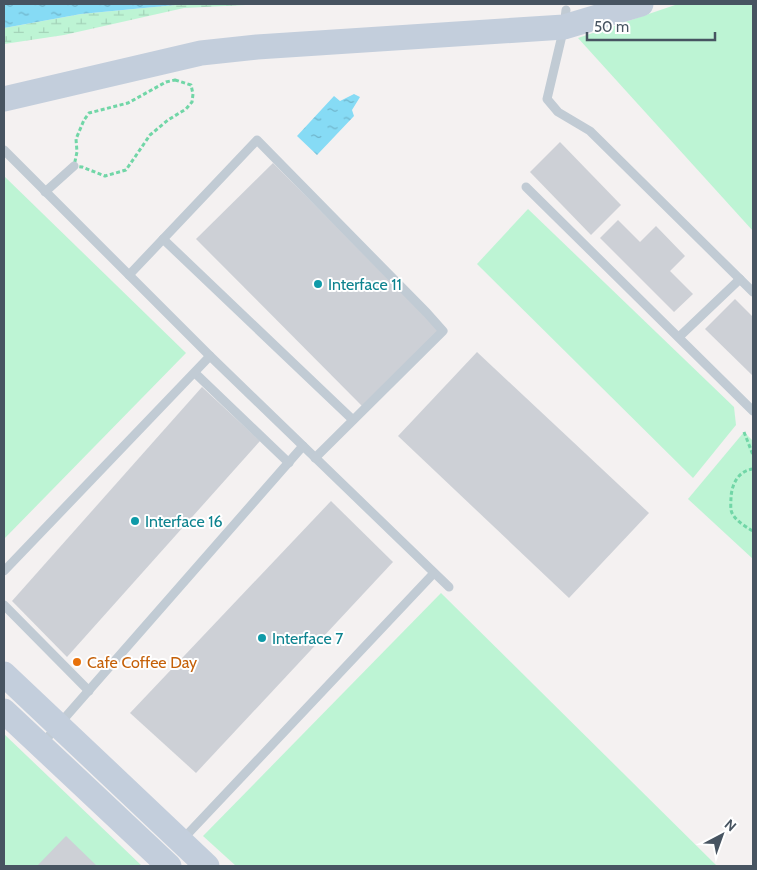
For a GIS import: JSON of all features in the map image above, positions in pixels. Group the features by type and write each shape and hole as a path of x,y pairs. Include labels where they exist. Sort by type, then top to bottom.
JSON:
{"street":[{"path":"4,99 201,53 572,14 641,4"},
{"path":"4,83 191,40 255,32 572,14"},
{"path":"4,674 59,727 172,854"},
{"path":"4,711 40,746 172,854 207,866"}],"lane":[{"path":"572,14 548,99 558,112 590,132 753,292"},
{"path":"129,275 257,140 443,331 315,458"},
{"path":"4,150 210,356 449,587"},
{"path":"45,192 74,166"},
{"path":"526,187 753,411"},
{"path":"163,239 353,420"},
{"path":"678,337 740,279"},
{"path":"4,571 210,356"},
{"path":"195,373 288,463"},
{"path":"40,746 59,727 303,446"},
{"path":"172,854 434,573"},
{"path":"4,605 90,691"}],"path":[{"path":"175,80 191,85 194,94 192,102 186,109 168,120 150,135 126,170 105,176 82,166 74,166 77,152 76,139 89,113 128,103 166,82 175,80"},
{"path":"744,432 753,456"},
{"path":"753,469 735,480 731,504 732,513 742,524 753,531"}],"green space":[{"path":"186,4 266,4 184,8 64,35 4,44 4,28 81,14"},
{"path":"678,4 753,4 753,231 578,38"},
{"path":"4,176 186,353 4,539"},
{"path":"528,209 734,407 736,425 693,478 477,264"},
{"path":"744,432 753,441 753,559 688,499"},
{"path":"441,593 717,866 236,866 203,836"},
{"path":"4,734 142,866 4,866"}],"water":[{"path":"4,4 186,4 81,14 4,28"},
{"path":"354,94 360,97 352,110 354,116 317,155 297,136 334,96 340,101"}],"building":[{"path":"560,142 621,205 591,235 530,172"},
{"name":"Interface 11","path":"273,163 439,330 362,406 196,239"},
{"path":"618,220 640,242 656,226 685,256 670,271 693,294 674,312 600,238"},
{"path":"735,299 753,317 753,376 705,329"},
{"path":"477,352 649,513 569,598 398,436"},
{"name":"Interface 16","path":"202,387 260,441 67,657 12,601"},
{"name":"Interface 7","path":"331,501 393,562 196,773 130,713"},
{"path":"66,836 97,866 37,866"}],"place":[{"name":"Interface 11","path":"318,284"},
{"name":"Interface 16","path":"135,521"},
{"name":"Interface 7","path":"262,638"},
{"name":"Cafe Coffee Day","path":"77,662"}]}
